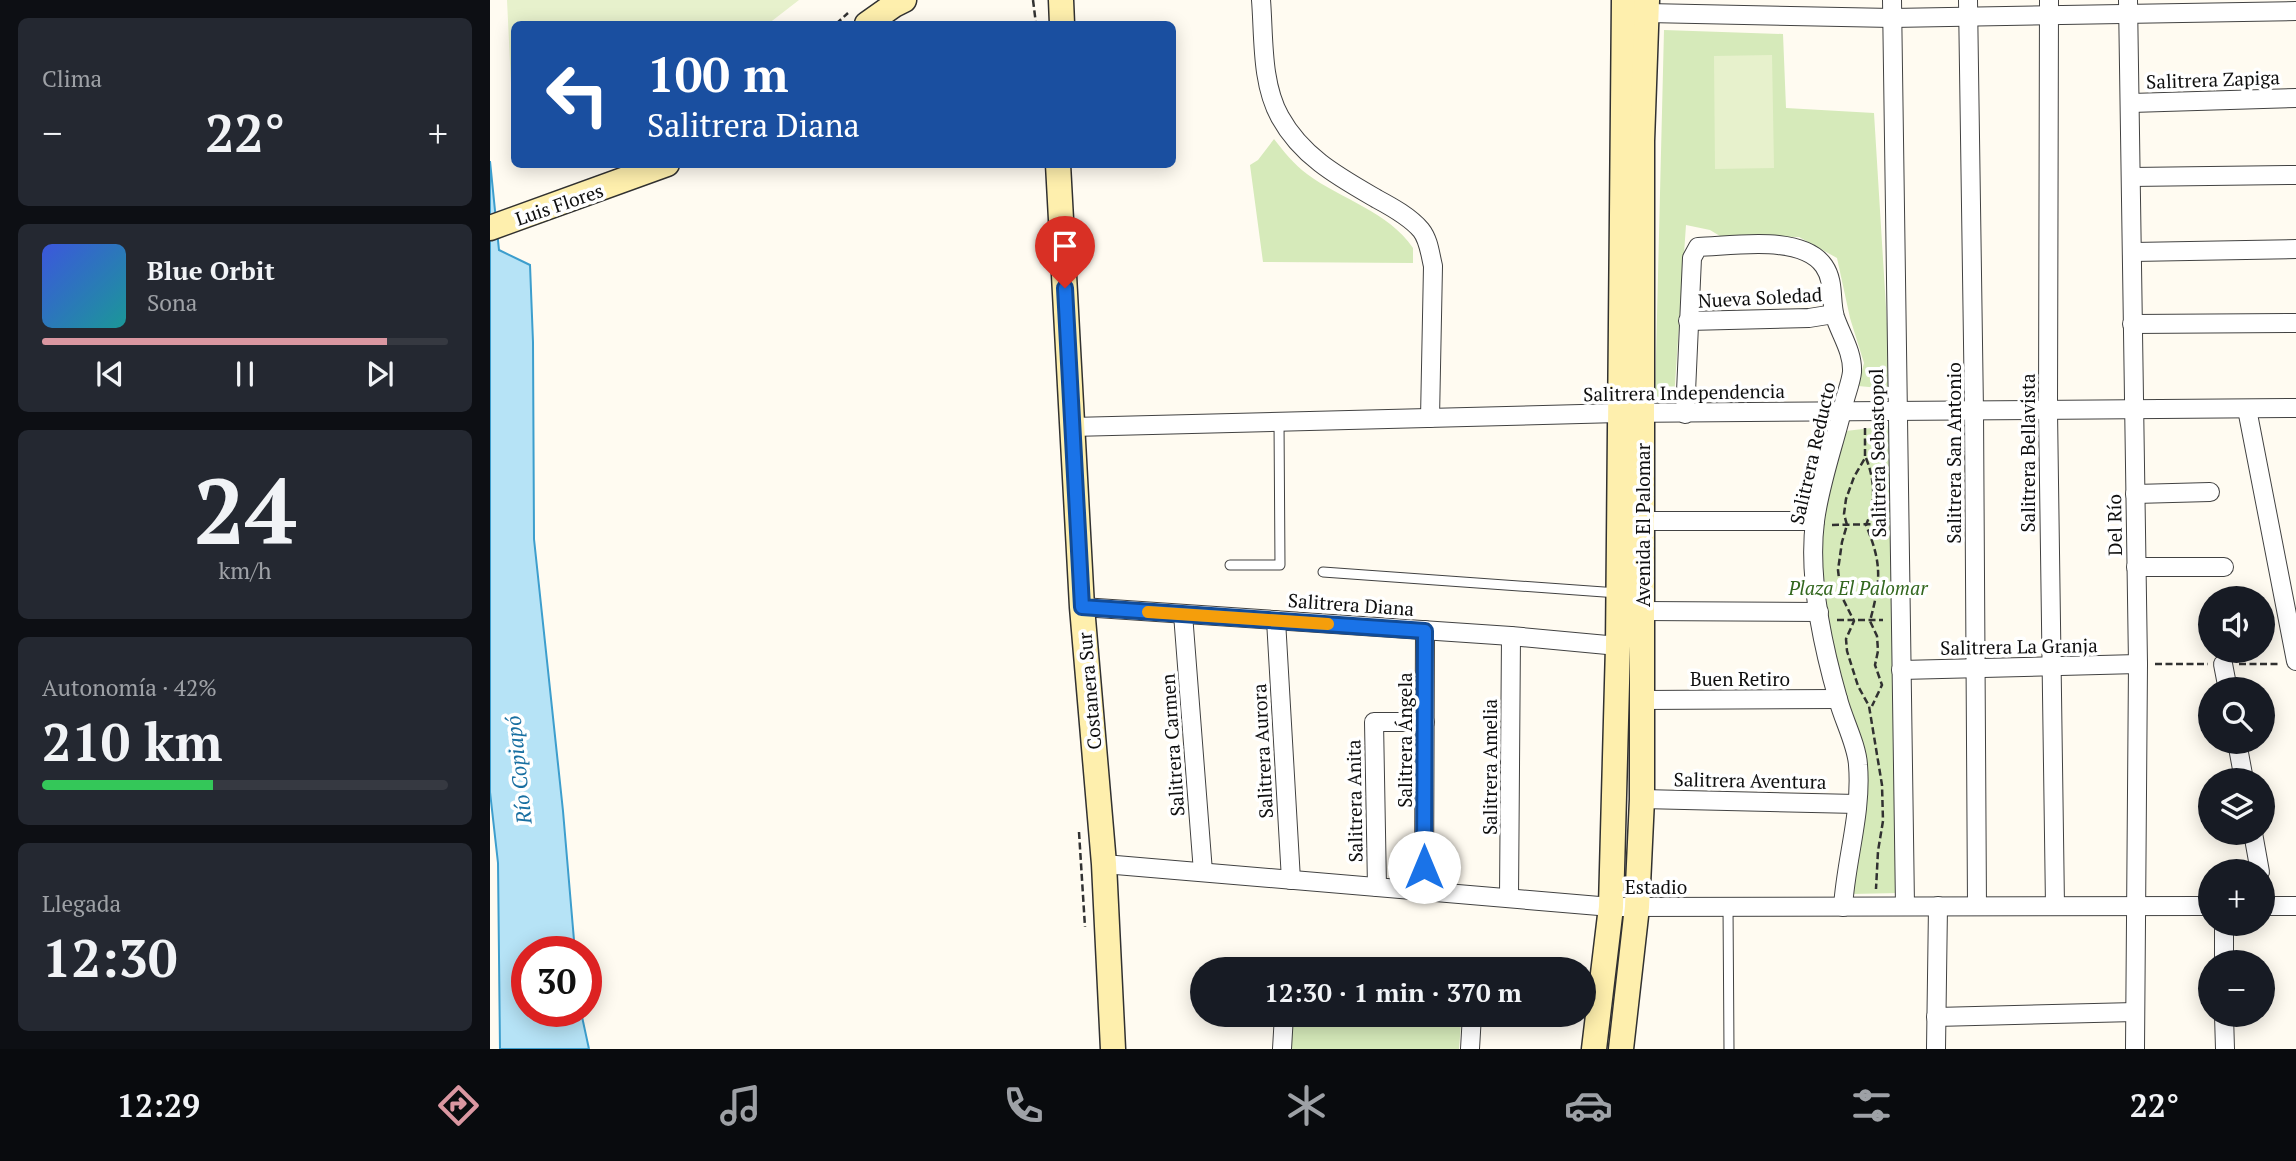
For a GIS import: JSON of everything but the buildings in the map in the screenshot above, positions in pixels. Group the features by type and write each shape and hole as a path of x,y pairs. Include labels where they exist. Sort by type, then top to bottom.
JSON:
{"street":[{"path":"871,21 904,0"},
{"path":"1061,0 1062,21"},
{"path":"1261,0 1268,79 1279,114 1295,140 1322,166 1397,210 1421,231 1428,245 1433,266 1430,418"},
{"name":"Avenida El Palomar","path":"1621,1049 1637,907 1643,700 1642,521 1631,413 1624,0"},
{"name":"Del Río","path":"2128,6 2138,664 2135,1049"},
{"path":"1647,7 2290,7"},
{"name":"Avenida El Palomar","path":"1594,1049 1611,907 1618,593 1631,413 1647,7"},
{"name":"Salitrera Bellavista","path":"2049,7 2048,411 2055,906"},
{"name":"Salitrera Sebastopol","path":"1892,9 1905,906"},
{"name":"Salitrera San Antonio","path":"1968,9 1977,906"},
{"name":"Salitrera Zapiga","path":"2131,103 2296,98"},
{"name":"Luis Flores","path":"490,228 656,168"},
{"name":"Costanera Sur","path":"1058,168 1082,607 1104,864 1113,1049"},
{"path":"2131,177 2296,175"},
{"name":"Salitrera Reducto","path":"1685,414 1692,258 1698,247 1782,244 1815,256 1825,267 1831,282 1834,314 1848,347 1852,372 1815,522 1816,595 1825,653 1858,763 1852,852 1844,880 1843,906"},
{"path":"2133,252 2296,249"},
{"name":"Nueva Soledad","path":"1688,321 1809,318 1834,314"},
{"path":"2132,324 2296,323"},
{"name":"Salitrera Independencia","path":"1072,428 1631,413 2296,408"},
{"path":"2247,409 2296,661"},
{"path":"2135,494 2210,492"},
{"path":"1642,521 1815,522"},
{"path":"2136,567 2224,567"},
{"name":"Salitrera Diana","path":"1082,607 1511,636 1618,646"},
{"path":"1643,611 1819,615"},
{"name":"Salitrera Carmen","path":"1183,614 1203,873"},
{"name":"Salitrera Aurora","path":"1276,620 1291,880"},
{"name":"Salitrera Ángela","path":"1424,891 1425,631"},
{"name":"Salitrera Amelia","path":"1509,898 1511,636"},
{"name":"Salitrera La Granja","path":"1901,670 2138,664"},
{"path":"2223,664 2226,677"},
{"name":"Buen Retiro","path":"1643,700 1838,702"},
{"name":"Salitrera Anita","path":"1377,887 1374,722 1425,722"},
{"name":"Salitrera Aventura","path":"1642,799 1857,804"},
{"name":"Estadio","path":"1104,864 1611,907 2198,906"},
{"path":"2275,902 2296,906"},
{"path":"1936,1049 1938,906"},
{"path":"1936,1017 2135,1012"},
{"path":"1282,1049 1283,1027"},
{"path":"1470,1049 1471,1027"},
{"path":"2224,1027 2225,1049"}],"lane":[{"path":"1230,565 1280,565 1279,422"},
{"path":"1323,572 1618,593"},
{"path":"1728,907 1729,1049"}],"path":[{"path":"1033,0 1036,21"},
{"path":"1865,412 1865,458 1874,486 1872,510 1866,525 1874,545 1879,573 1877,596 1870,621 1877,636 1875,665 1882,685 1871,706"},
{"path":"1854,621 1844,603 1839,583 1839,556 1847,525 1844,514 1846,499 1865,458"},
{"path":"1815,522 1847,525 1899,524"},
{"path":"1819,615 1854,621 1900,620"},
{"path":"1854,621 1846,639 1847,651 1858,686 1871,706 1883,801 1876,906"},
{"path":"1838,702 1902,706"},
{"path":"1883,801 1903,801"}],"green space":[{"path":"507,0 799,0 772,21 511,21 511,84"},
{"path":"1664,30 1783,34 1786,108 1874,113 1891,389 1858,386 1864,363 1850,318 1837,258 1799,237 1720,236 1710,230 1686,225 1674,398 1655,398"},
{"path":"1772,55 1774,168 1715,169 1714,56"},
{"path":"1274,139 1289,158 1307,174 1391,224 1413,248 1413,263 1263,262 1250,165 1258,160"},
{"name":"Plaza El Palomar","path":"1897,425 1899,893 1852,894 1864,806 1828,645 1820,542 1837,432"},
{"path":"1292,1027 1461,1027 1459,1049 1291,1049"}],"water":[{"name":"Río Copiapó","path":"490,161 499,250 530,265 534,539 574,936 511,936 511,1027 584,1027 589,1049 500,1049 498,863 490,792"}],"slow traffic":[{"path":"1148,612 1328,624"}],"route":[{"path":"1065,288 1082,607 1425,631 1424,867"}]}
